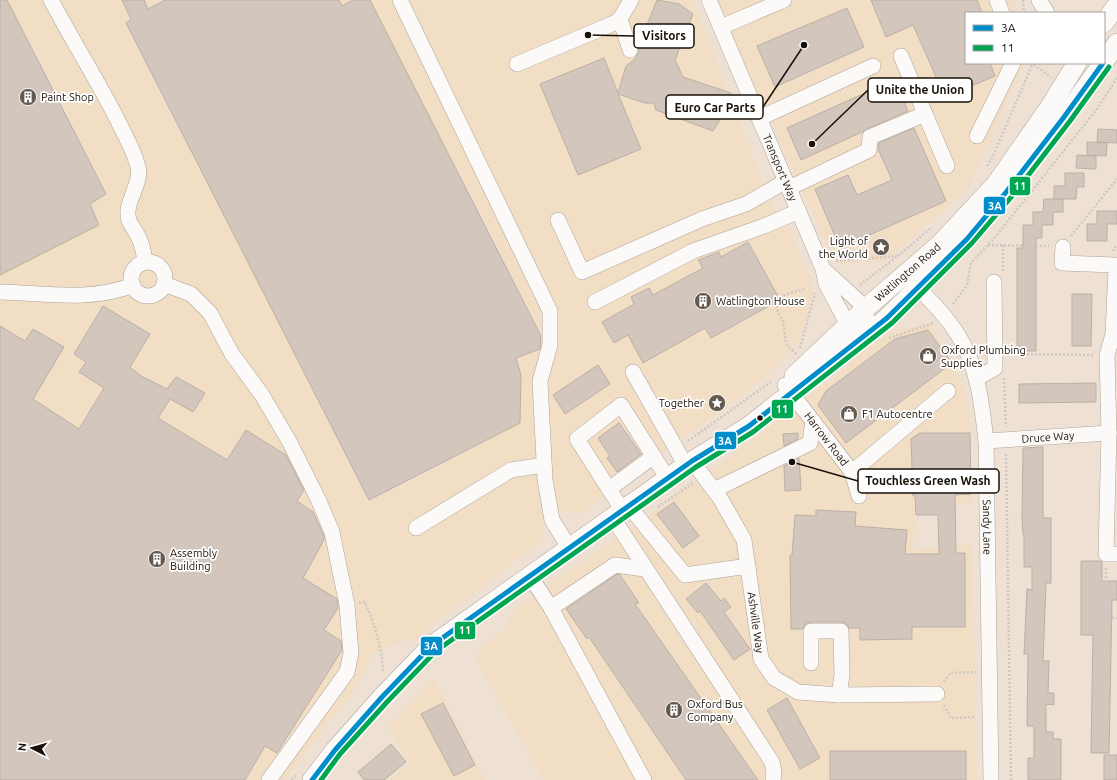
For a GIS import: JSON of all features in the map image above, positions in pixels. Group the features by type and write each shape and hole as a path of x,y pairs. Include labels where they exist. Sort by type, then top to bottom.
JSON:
{"main road":[{"path":"1105,22 1117,5"},
{"name":"Watlington Road","path":"1105,61 1117,43"},
{"name":"Watlington Road","path":"788,389 866,308 950,257 972,233 1055,129 1103,64"},
{"name":"Watlington Road","path":"312,780 335,750 382,697 431,646 695,460 764,404 867,334 887,318 929,254 956,228 996,184 1050,105 1072,66"}],"street":[{"path":"51,0 101,89 133,151 139,170 138,182 132,193 128,212 129,223 140,240 145,262"},
{"path":"400,0 550,311 550,345 540,381 545,480 552,520 570,549"},
{"path":"517,64 612,24 620,19 631,0"},
{"name":"Transport Way","path":"709,0 788,184 823,269 826,284 848,325"},
{"path":"721,27 784,0"},
{"path":"997,0 1002,12"},
{"path":"1033,0 1036,12"},
{"path":"1038,0 1046,12"},
{"path":"620,19 630,50"},
{"path":"901,56 947,166"},
{"path":"977,136 1013,64"},
{"path":"760,118 873,66"},
{"path":"1072,66 1088,84"},
{"path":"558,220 582,272 702,220 746,204 788,184 869,150 870,137 924,114"},
{"path":"595,302 693,251 764,226 799,211"},
{"path":"1063,247 1062,270 1114,265 1116,269 1115,334 1107,355 1111,554"},
{"path":"145,262 154,263 161,268 165,276 164,284 158,292 149,296 139,293 133,285 132,280 134,271 140,264 145,262"},
{"name":"Transport Way","path":"823,269 866,308"},
{"name":"Sandy Lane","path":"912,281 942,313 959,336 972,364 981,399 986,440 991,780"},
{"path":"976,379 995,368 994,282"},
{"path":"164,284 191,294 210,313 232,354 262,396 288,441 318,499 334,540 347,605 350,653 347,672 269,780"},
{"path":"0,292 78,296 122,290 133,285"},
{"path":"848,325 867,334 866,308"},
{"name":"Ashville Way","path":"633,372 695,460 744,540 761,658 774,678 798,692 839,695 937,694"},
{"name":"Harrow Road","path":"788,389 852,472 859,496"},
{"path":"852,472 948,391"},
{"path":"668,479 621,405 577,439 622,512 645,569 772,762 774,772 773,780"},
{"path":"714,490 810,443 813,421"},
{"name":"Druce Way","path":"986,440 1109,433"},
{"path":"609,489 654,456"},
{"path":"416,528 512,470 544,465"},
{"path":"622,512 685,575 748,566"},
{"path":"551,608 615,565 645,569"},
{"path":"530,576 551,608 644,780"},
{"path":"811,663 811,631 841,631 842,675 839,695"}],"path":[{"path":"1023,0 1024,12"},
{"path":"984,172 992,158 1034,64 1055,80"},
{"path":"967,286 971,263 996,236 1097,109 1117,78"},
{"path":"988,245 1063,247 1117,179"},
{"path":"850,294 937,223"},
{"path":"804,289 774,298 778,312 783,321 786,344 797,356 823,269 830,262 929,254"},
{"path":"995,355 1107,355"},
{"path":"1005,439 1011,780"},
{"path":"1111,554 1105,617 1117,618"},
{"path":"368,611 381,651"},
{"path":"950,673 980,672"},
{"path":"937,694 951,718 990,717"}],"shaded area":[{"path":"0,0 693,0 774,212 781,208 814,290 800,340 764,378 580,515 563,511 544,525 543,539 416,638 399,642 371,655 358,685 285,780 0,780"},
{"path":"716,0 1015,0 1018,12 965,12 965,64 1025,64 972,181 957,198 888,260 840,264 831,255"},
{"path":"931,324 953,362 962,383 968,404 971,503 915,505 914,550 972,544 977,780 544,780 477,662 478,649 505,628 512,614 525,601 700,479 831,379 860,353 894,330"},
{"path":"434,678 485,780 389,780 410,763 388,727"}],"building":[{"name":"Paint Shop","path":"0,0 7,0 106,194 90,204 99,225 0,275"},
{"path":"122,0 144,0 148,9 165,0 339,0 342,6 353,0 370,0 541,336 540,349 516,358 521,375 520,423 369,500 126,23 131,19"},
{"path":"657,0 679,4 693,14 675,60 683,77 731,93 723,115 713,131 656,110 654,103 645,103 618,94 641,149 578,175 540,84 604,58 618,93 626,66 634,60 639,52 638,47"},
{"path":"871,0 977,0 982,12 965,12 965,64 990,64 995,76 945,97 913,25 886,37"},
{"path":"847,8 864,47 775,87 757,46"},
{"path":"894,80 908,111 801,160 787,128"},
{"path":"914,128 946,201 840,248 815,189 848,175 857,195 892,180 878,149 879,143"},
{"path":"1098,129 1117,130 1117,143 1097,142"},
{"path":"1087,142 1107,143 1106,156 1087,155"},
{"path":"1077,155 1096,156 1096,169 1076,168"},
{"path":"1065,173 1084,173 1084,187 1077,187 1076,199 1054,199 1054,186 1065,186"},
{"path":"1044,199 1063,199 1063,212 1053,212 1053,225 1042,225 1042,238 1036,238 1036,351 1017,351 1017,248 1023,248 1023,225 1033,225 1033,212 1043,212"},
{"path":"1097,211 1117,211 1117,224 1107,224 1107,241 1087,241 1087,224 1097,224"},
{"name":"Watlington House","path":"748,242 780,300 711,338 705,328 643,363 628,335 614,343 602,322 634,304 631,297 649,288 653,295 703,268 698,260 719,252 721,257"},
{"path":"1072,294 1092,294 1091,346 1072,346"},
{"name":"Assembly Building","path":"103,306 150,334 130,367 141,376 167,389 176,377 205,393 193,412 170,399 158,418 227,460 246,430 286,455 304,490 297,501 313,512 324,536 324,540 303,578 337,599 338,608 324,630 341,641 342,650 277,753 265,746 245,780 0,780 0,326 25,341 33,329 64,347 33,399 79,429 104,388 79,372 86,362 74,354"},
{"path":"928,330 952,363 846,443 818,405 826,391 895,339"},
{"path":"598,365 610,384 565,414 553,395"},
{"path":"1096,383 1096,402 1019,403 1019,384"},
{"path":"619,423 641,454 617,472 607,458 610,456 598,438"},
{"path":"798,433 798,439 784,446 783,434"},
{"path":"920,433 970,433 971,494 955,495 956,553 965,553 965,627 912,627 912,639 860,640 860,628 849,628 846,623 841,622 811,622 806,623 803,629 791,629 790,555 792,555 795,515 816,516 816,510 856,512 855,526 907,530 905,554 939,554 938,515 916,515 915,496 913,496 911,439"},
{"path":"1043,447 1043,518 1051,518 1051,583 1046,583 1043,661 1049,661 1048,693 1054,693 1054,705 1046,704 1046,732 1053,732 1053,739 1061,739 1061,780 1028,780 1028,758 1034,758 1034,726 1027,726 1028,654 1024,654 1027,589 1032,590 1032,567 1024,567 1024,535 1022,518 1023,448"},
{"path":"799,458 801,490 785,491 784,466"},
{"path":"674,502 699,536 683,548 657,514"},
{"path":"1081,561 1101,561 1102,581 1117,581 1117,600 1112,600 1109,753 1091,753 1093,635 1081,635"},
{"name":"Oxford Bus Company","path":"617,574 620,575 639,603 635,604 758,780 686,780 589,637 587,639 566,609"},
{"path":"706,583 721,601 724,598 731,607 724,612 750,649 734,660 700,611 698,613 686,599"},
{"path":"787,698 820,758 800,769 767,710"},
{"path":"443,703 475,765 454,776 421,714"},
{"path":"391,744 406,762 384,780 364,780 358,772"},
{"path":"830,751 966,751 966,780 830,780"},
{"path":"1104,755 1117,755 1117,780 1104,780"}],"transit line":[{"name":"3A","path":"312,780 335,750 382,697 431,646 692,461 749,426 887,318 967,239 1007,191 1102,64"},
{"name":"11","path":"321,780 340,754 436,651 696,467 753,432 892,323 972,243 1013,195 1109,67"}],"place":[{"name":"Visitors","path":"588,35"},
{"name":"Euro Car Parts","path":"804,45"},
{"name":"Paint Shop","path":"28,97"},
{"name":"Unite the Union","path":"812,144"},
{"name":"Light of the World","path":"881,247"},
{"name":"Watlington House","path":"703,301"},
{"name":"Oxford Plumbing Supplies","path":"928,356"},
{"name":"Together","path":"717,403"},
{"name":"F1 Autocentre","path":"849,414"},
{"name":"Touchless Green Wash","path":"792,462"},
{"name":"Assembly Building","path":"157,559"},
{"name":"Oxford Bus Company","path":"674,710"}]}
